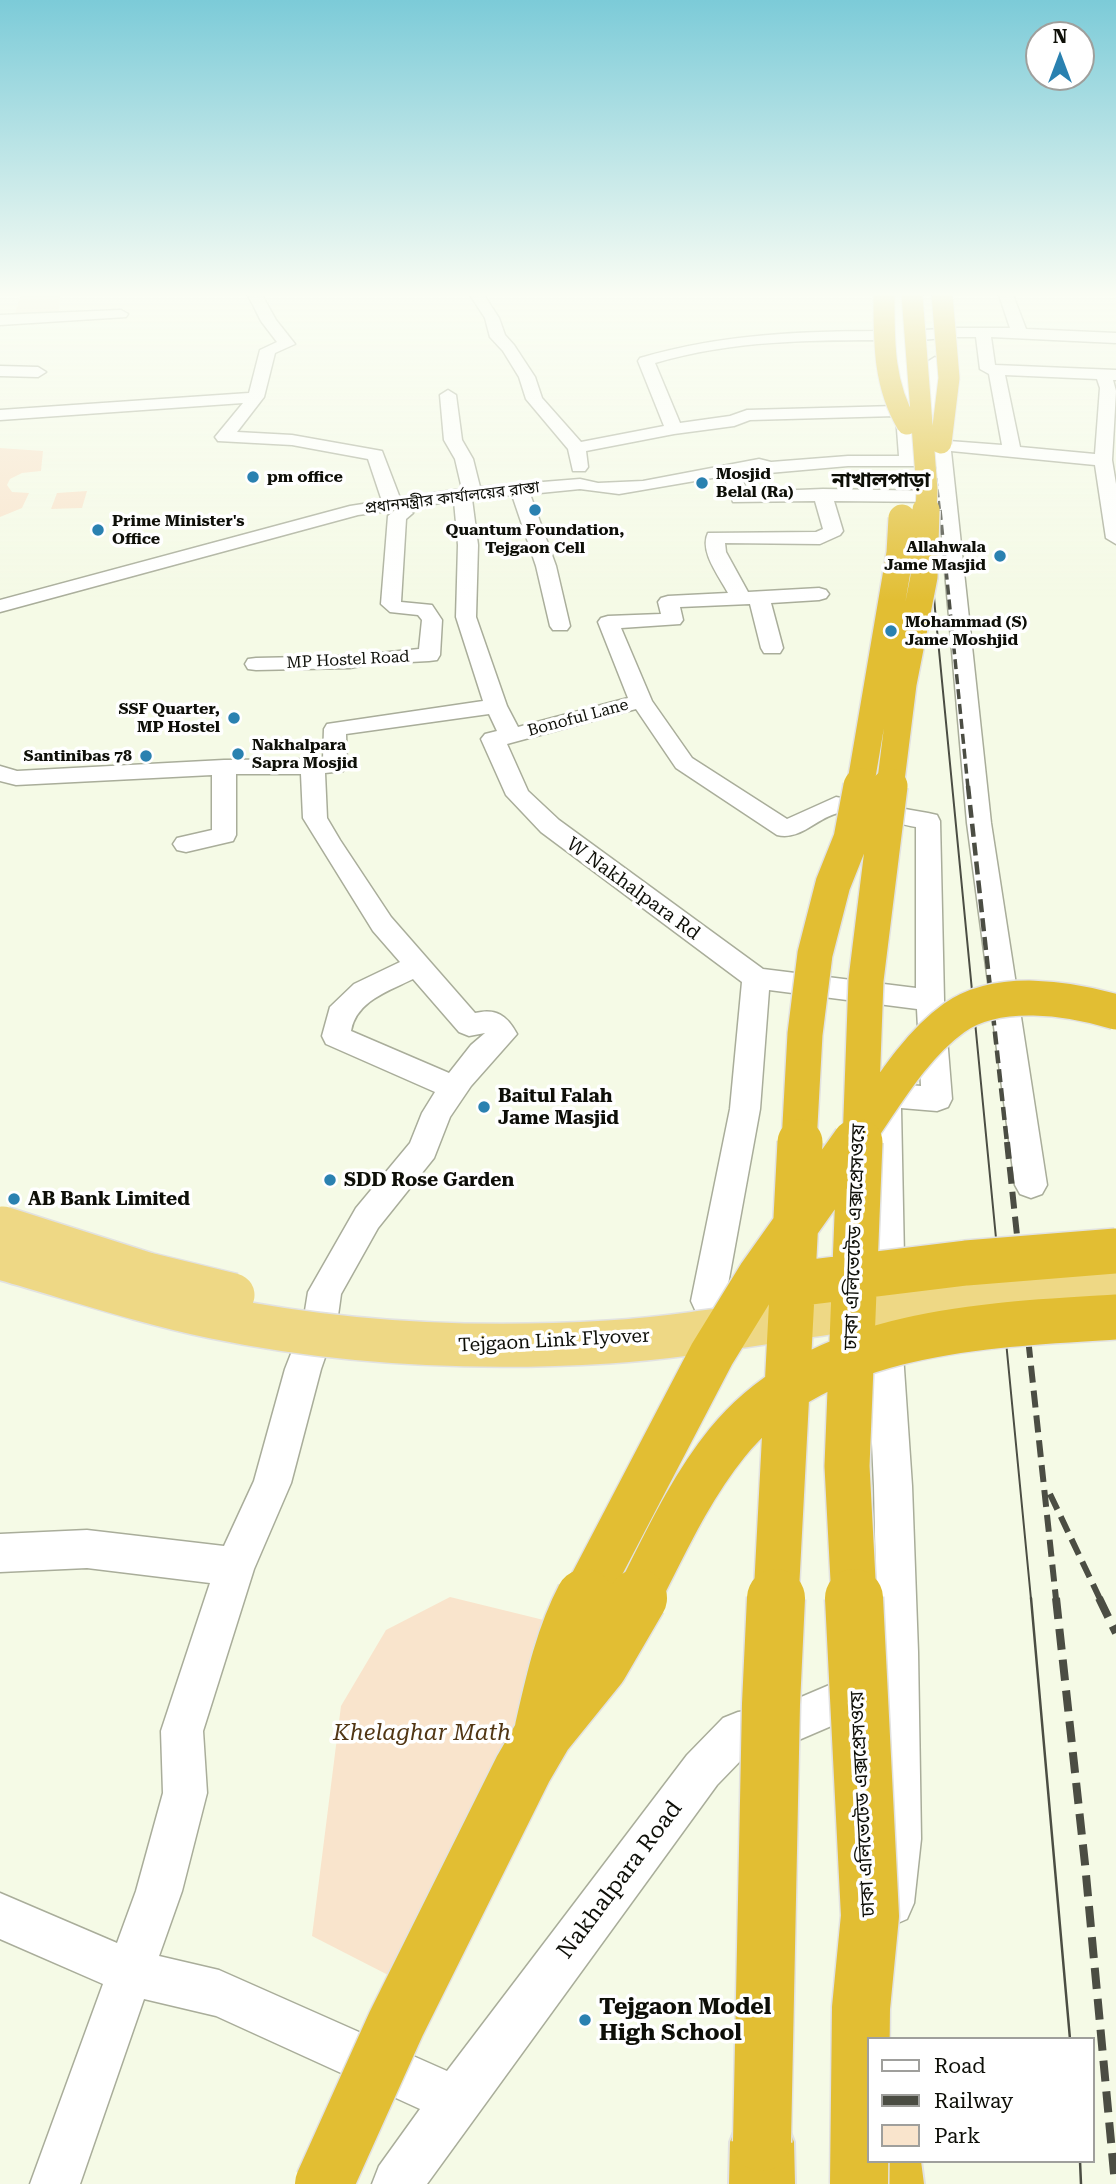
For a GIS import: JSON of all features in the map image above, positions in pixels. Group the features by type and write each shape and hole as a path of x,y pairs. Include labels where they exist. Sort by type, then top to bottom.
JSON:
{"highway":[{"path":"893,397 895,405 925,455 935,480 947,397"},
{"name":"ঢাকা এলিভেটেড এক্সপ্রেসওয়ে","path":"762,2163 771,1704 805,1034 815,954 833,884 851,839 900,553 925,455 915,397"},
{"name":"ঢাকা এলিভেটেড এক্সপ্রেসওয়ে","path":"858,2184 861,2007 870,1916 847,1466 861,1058 866,980 897,730 924,577 925,455 920,397"},
{"path":"324,2184 446,1923 542,1735 558,1669 576,1615 712,1354 760,1276 909,1063 939,1030 954,1018 972,1008 995,1001 1051,998 1082,1002 1116,1012"},
{"path":"715,1303 795,1284 851,1276 1116,1251"},
{"path":"542,1735 586,1684 608,1651 674,1524 712,1462 744,1425 784,1391 848,1358 898,1344 1058,1320 1116,1317"},
{"path":"870,1916 885,2037"},
{"path":"889,2163 891,2184"}],"main road":[{"name":"Tejgaon Link Flyover","path":"1,1243 279,1305 362,1318 496,1326 540,1326 655,1316 715,1303 945,1277 1116,1270"},
{"name":"Tejgaon Link Flyover","path":"1,1243 159,1304 245,1323 341,1338 418,1345 520,1346 611,1342 921,1302 1069,1290 1116,1289"}],"street":[{"path":"0,415 106,410 256,397"},
{"path":"256,397 224,437 292,440 376,455 398,508"},
{"path":"448,397 453,440 464,459 467,494 466,617 496,706 511,736"},
{"path":"533,397 577,447 580,484"},
{"path":"661,397 674,429"},
{"path":"913,397 925,455 1031,1185"},
{"path":"925,455 932,397"},
{"path":"1001,397 1012,450"},
{"path":"1108,397 1108,452 1116,538"},
{"path":"577,447 734,421 747,415 925,455 1012,450 1108,452"},
{"path":"731,471 740,498 823,495 925,455"},
{"name":"প্রধানমন্ত্রীর কার্যালয়ের রাস্তা","path":"0,606 320,519 398,508 467,494 580,484 591,489 628,487 731,471 739,466 759,464 769,468 925,455"},
{"path":"519,489 546,566 560,626"},
{"path":"772,648 750,598 716,552 715,537 820,538 833,531 823,495"},
{"name":"MP Hostel Road","path":"256,664 350,662 371,658 429,655 432,620 425,609 397,608 391,604 398,508"},
{"path":"750,598 819,594"},
{"name":"Bonoful Lane","path":"511,736 641,701 608,622 673,620 668,601 750,598"},
{"path":"641,701 684,763 786,830 836,805 928,821 930,1000 937,1099 885,1095 888,1137 888,1258 882,1295 893,1486 898,1653 899,1839 875,2037"},
{"path":"0,773 16,778 224,767 335,766 335,729 496,706"},
{"name":"W Nakhalpara Rd","path":"511,736 493,738 518,794 550,826 756,978"},
{"path":"186,844 224,835 224,767"},
{"path":"55,2184 159,1891 185,1793 183,1731 235,1567 272,1483 303,1368 320,1323 325,1292 367,1217 423,1149 438,1113 454,1088 481,1053 503,1034 490,1020 468,1025 382,924 315,818 313,768"},
{"path":"418,965 364,991 340,1014 336,1035 454,1088"},
{"path":"715,1303 745,1110 756,978 930,1000"},
{"path":"320,1323 476,1333 600,1331 882,1295"},
{"path":"0,1553 87,1549 235,1567"},
{"name":"Nakhalpara Road","path":"397,2184 456,2100 702,1770 738,1733 780,1727 882,1683 898,1653"},
{"path":"0,1916 130,1972 219,1993 456,2100"},
{"path":"858,2184 867,2103"}],"green space":[{"path":"0,448 43,451 41,471 22,473 10,479 7,485 12,492 29,493 22,508 0,517"},
{"path":"87,491 82,508 51,509 57,493"},
{"name":"Khelaghar Math","path":"450,1597 560,1624 535,1693 394,1978 312,1936 341,1706 386,1630"}],"tram line":[{"path":"918,397 935,609 1031,1599"},
{"path":"1031,1598 1070,2037"},
{"path":"1080,2163 1081,2184"}],"railway":[{"path":"927,397 940,511"},
{"path":"940,510 968,788"},
{"path":"968,786 1007,1143"},
{"path":"1007,1142 1056,1599"},
{"path":"1050,1494 1100,1599"},
{"path":"1056,1598 1085,1864 1115,2184"},
{"path":"1099,1598 1116,1633"}],"place":[{"name":"pm office","path":"253,477"},
{"name":"Mosjid Belal (Ra)","path":"702,483"},
{"name":"Quantum Foundation, Tejgaon Cell","path":"535,510"},
{"name":"Prime Minister's Office","path":"98,530"},
{"name":"Allahwala Jame Masjid","path":"1000,556"},
{"name":"Mohammad (S) Jame Moshjid","path":"891,631"},
{"name":"SSF Quarter, MP Hostel","path":"234,718"},
{"name":"Nakhalpara Sapra Mosjid","path":"238,754"},
{"name":"Santinibas 78","path":"146,756"},
{"name":"Baitul Falah Jame Masjid","path":"484,1107"},
{"name":"SDD Rose Garden","path":"330,1180"},
{"name":"AB Bank Limited","path":"14,1199"},
{"name":"Tejgaon Model High School","path":"585,2020"}],"district":[{"name":"নাখালপাড়া","path":"881,481"}]}
